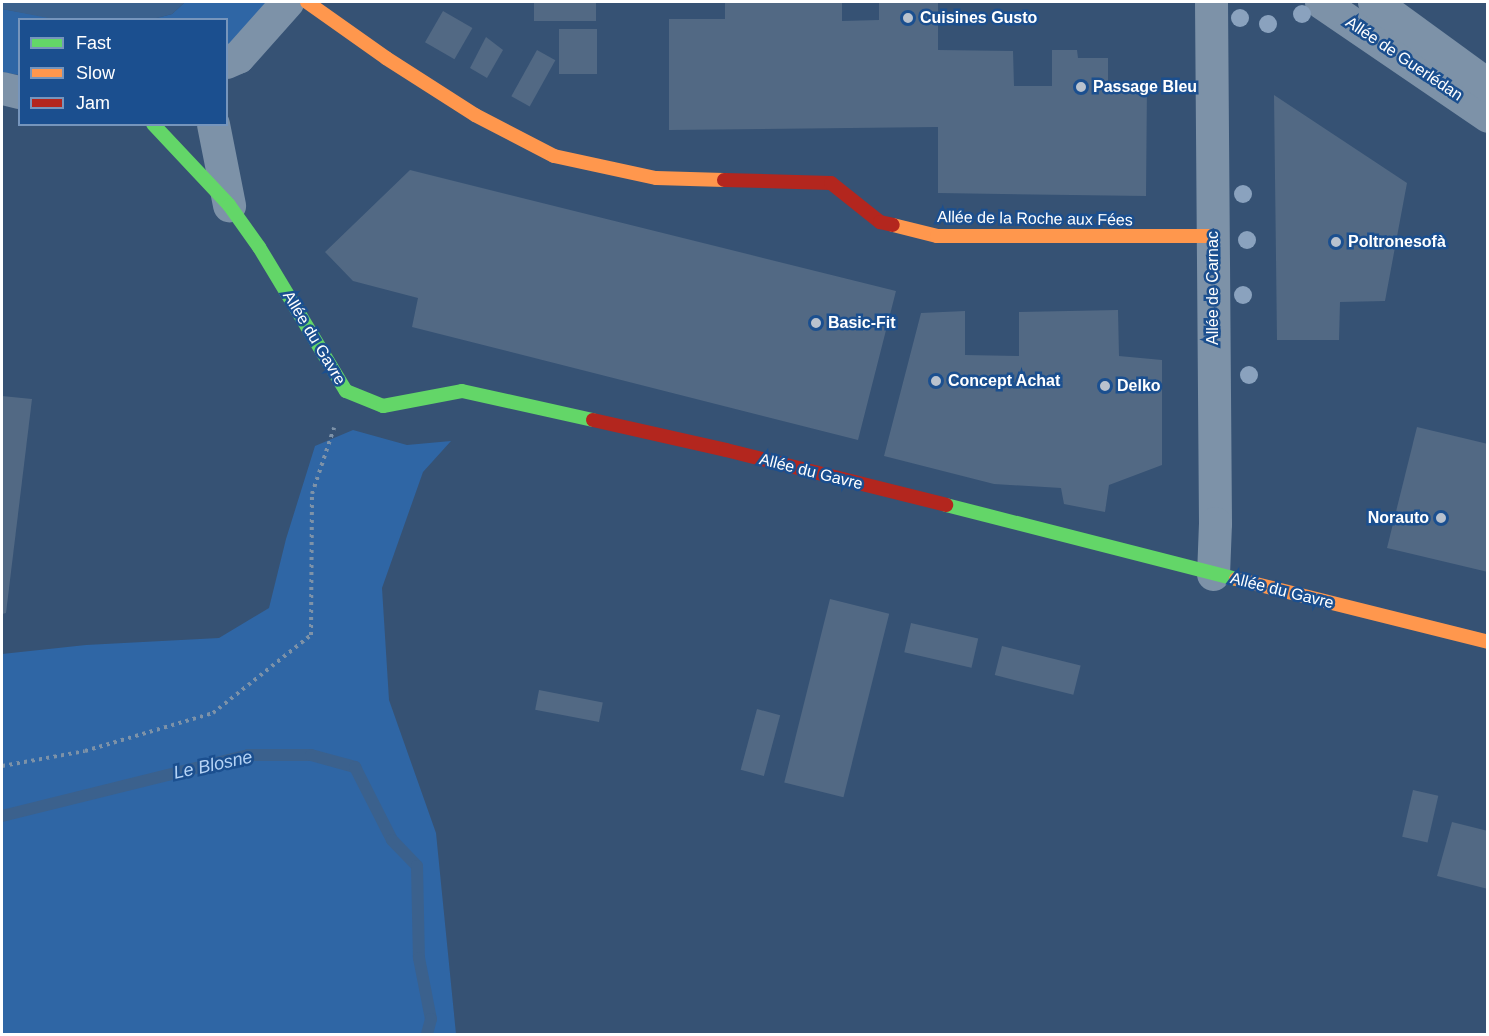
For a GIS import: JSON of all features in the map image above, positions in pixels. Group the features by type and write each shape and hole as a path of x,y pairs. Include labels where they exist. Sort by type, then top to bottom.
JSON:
{"street":[{"path":"228,61 238,57 287,2"},
{"name":"Allée de la Roche aux Fées","path":"307,2 386,58 476,115 554,156 656,178 831,183 880,222 937,236 1213,236"},
{"name":"Allée de Carnac","path":"1211,2 1213,574"},
{"name":"Allée de Guerlédan","path":"1321,2 1488,116"},
{"name":"Allée de Guerlédan","path":"1374,2 1384,12 1488,85"},
{"path":"2,88 18,92"},
{"name":"Allée du Gavre","path":"155,126 229,205 259,247 346,390 383,406 462,391 726,450 1488,642"},
{"name":"Allée du Gavre","path":"213,126 229,205"}],"path":[{"path":"2,766 84,751 213,713 311,635 312,494 346,390"}],"shaded area":[{"path":"2,2 185,2 172,14 157,18 48,18 2,9"},
{"path":"185,2 271,2 228,48 228,18 157,18 172,14"},
{"path":"2,9 53,18 18,18 18,75 2,72"},
{"path":"353,430 407,445 451,441 423,472 382,588 389,700 436,833 456,1034 2,1034 2,654 86,645 219,638 269,608 286,539 315,446"}],"building":[{"path":"534,2 596,2 596,21 534,21"},
{"path":"725,2 842,2 842,21 879,20 879,2 938,2 938,50 1013,51 1014,86 1052,86 1052,50 1077,50 1078,58 1108,58 1108,85 1147,84 1146,196 938,193 938,127 669,130 669,19 725,19"},
{"path":"443,11 472,28 454,59 425,42"},
{"path":"559,29 597,29 597,74 559,74"},
{"path":"486,37 503,50 487,78 470,68"},
{"path":"537,50 555,60 530,107 511,96"},
{"name":"Poltronesofà","path":"1274,95 1407,183 1385,301 1340,302 1339,340 1277,340"},
{"path":"410,170 896,291 858,440 412,327 418,298 353,281 325,252"},
{"path":"1118,310 1119,356 1162,360 1162,465 1109,485 1105,512 1064,504 1061,488 994,484 884,456 921,313 965,311 965,355 1019,356 1019,312"},
{"path":"2,396 32,399 6,613 2,614"},
{"name":"Norauto","path":"1417,427 1488,444 1488,572 1387,548"},
{"path":"830,599 889,614 843,797 784,782"},
{"path":"911,623 978,639 971,668 904,652"},
{"path":"1002,646 1081,666 1073,695 995,675"},
{"path":"539,690 603,702 599,722 535,710"},
{"path":"757,709 780,715 764,776 741,770"},
{"path":"1413,790 1438,796 1428,843 1402,837"},
{"path":"1452,822 1488,831 1488,889 1437,876"}],"waterway":[{"name":"Le Blosne","path":"2,816 248,755 311,755 355,767 392,840 417,866 419,958 431,1019 427,1034"}],"traffic: fast":[{"path":"155,126 229,205 259,247 346,391 383,406 462,391 593,420"},
{"path":"946,505 1236,579"}],"traffic: slow":[{"path":"307,2 386,58 475,115 554,156 656,178 724,180"},
{"path":"893,225 937,236 1213,236"},
{"path":"1236,579 1488,642"}],"traffic: jam":[{"path":"724,180 831,183 880,222 893,225"},
{"path":"593,420 726,450 946,505"}],"place":[{"name":"Cuisines Gusto","path":"908,18"},
{"name":"Passage Bleu","path":"1081,87"},
{"name":"Poltronesofà","path":"1336,242"},
{"name":"Basic-Fit","path":"816,323"},
{"name":"Concept Achat","path":"936,381"},
{"name":"Delko","path":"1105,386"},
{"name":"Norauto","path":"1441,518"}]}
